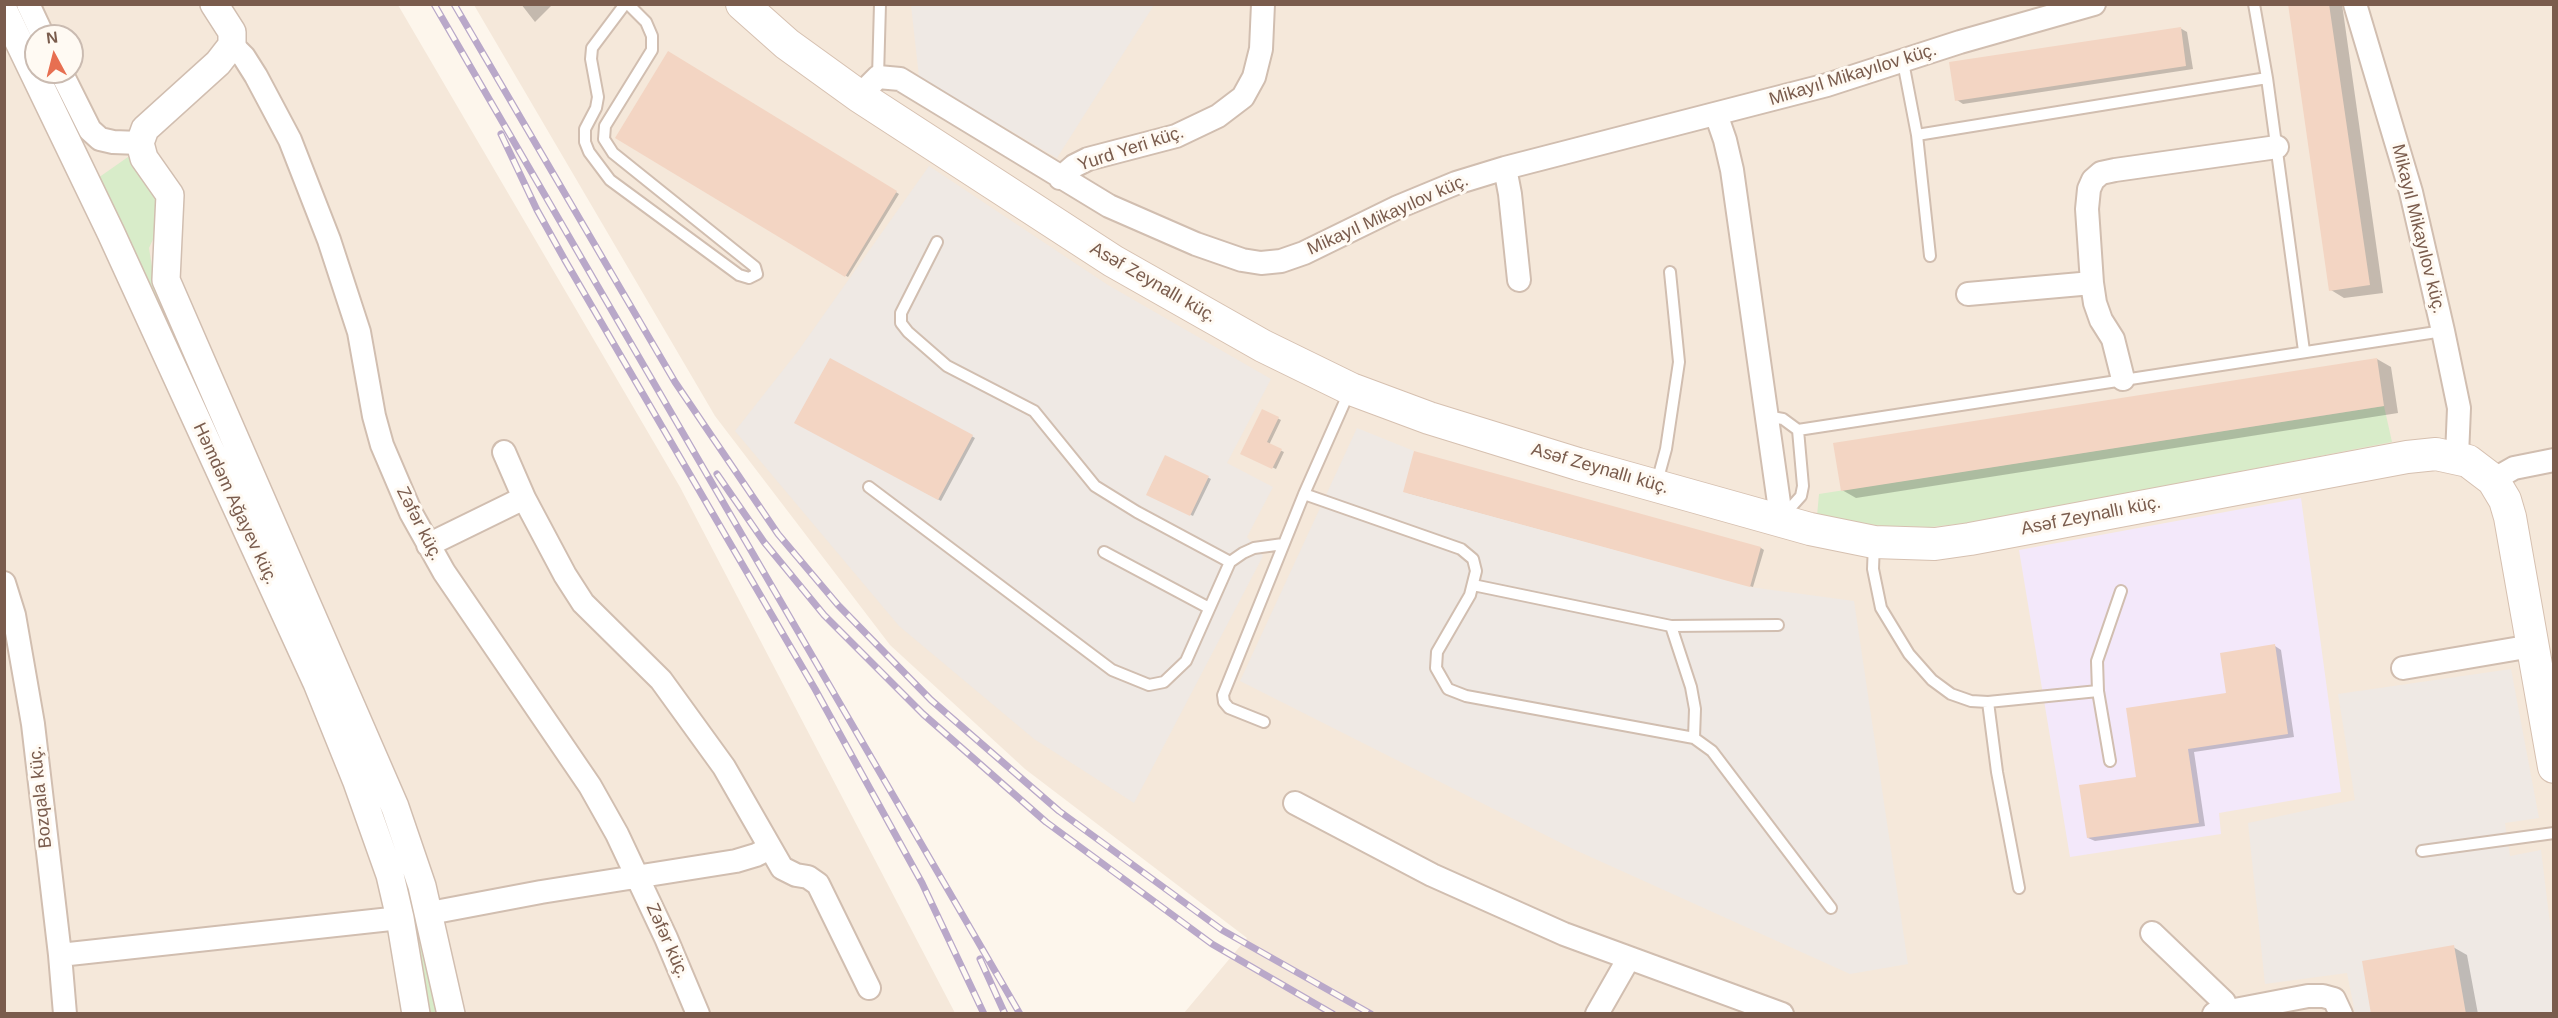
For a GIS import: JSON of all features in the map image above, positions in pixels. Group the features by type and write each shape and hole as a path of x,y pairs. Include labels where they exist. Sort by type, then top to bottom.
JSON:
{"main road":[{"name":"Asəf Zeynallı küç.","path":"742,4 787,44 869,87 1113,261 1263,346 1351,389 1429,418 1578,464 1779,520 1840,536 1874,542 1935,544 1970,540 2407,457 2436,454 2457,456"},
{"path":"2457,456 2468,461 2493,480 2505,500 2510,516 2541,663 2553,767"}],"street":[{"path":"28,4 37,24"},
{"name":"Zəfər küç.","path":"214,4 232,32 232,45 244,57 256,76 290,140 346,286 359,332 374,416 382,445 411,513 428,545 590,786 618,834 698,1014"},
{"name":"Yurd Yeri küç.","path":"1060,178 1074,166 1088,159 1176,136 1218,116 1243,96 1254,77 1261,49 1263,4"},
{"name":"Mikayıl Mikayılov küç.","path":"869,87 900,79 1109,206 1196,244 1242,260 1261,263 1281,261 1304,253 1398,207 1456,183 1903,62 1960,42 2094,4"},
{"name":"Mikayıl Mikayılov küç.","path":"2355,4 2411,192 2443,331 2459,408 2457,456"},
{"name":"Həmdəm Ağayev küç.","path":"4,11 111,233 317,683 390,875 400,918 416,1014"},
{"path":"232,45 218,63 145,129 140,143 144,158 170,195 165,271 169,289 386,786 430,913 451,1014"},
{"path":"67,84 90,130 100,139 140,143"},
{"path":"1716,114 1732,170 1779,503 1779,520"},
{"path":"2123,379 2113,339 2101,320 2095,303 2087,209 2089,189 2093,180 2101,173 2277,147"},
{"path":"1505,168 1519,280"},
{"path":"1968,294 2092,283"},
{"path":"504,452 524,498 565,576 583,603 661,680 724,767 782,868 796,875 808,877 818,884 869,988"},
{"path":"2493,480 2514,468 2553,460"},
{"path":"428,545 524,498"},
{"name":"Bozqala küç.","path":"4,583 14,615 33,724 65,1014"},
{"path":"2403,668 2541,663"},
{"path":"1295,803 1432,875 1564,934 1782,1014"},
{"path":"60,955 400,918 736,861 770,848"},
{"path":"2152,933 2224,1002 2224,1013 2308,996 2324,996 2334,999 2341,1014"},
{"path":"1597,1014 1629,958"}],"lane":[{"path":"627,4 646,22 652,36 652,50 605,126 604,139 613,153 755,267 757,274 749,278 739,275 610,180 589,152 585,142 585,129 596,108 598,97 591,59 592,48 627,4"},
{"path":"869,87 880,4"},
{"path":"2254,4 2277,147 2304,351"},
{"path":"1903,62 1917,135 1930,256"},
{"path":"1917,135 2267,78"},
{"path":"937,242 901,313 901,323 908,332 947,366 1034,411 1095,486 1137,512 1230,562"},
{"path":"1656,486 1666,449 1679,362 1670,272"},
{"path":"1766,416 1783,419 1798,430 2443,331"},
{"path":"1264,722 1229,708 1224,702 1223,695 1283,544 1351,389"},
{"path":"1779,520 1793,507 1801,495 1803,473 1798,430"},
{"path":"869,487 1112,670 1149,685 1164,682 1186,662 1230,562 1254,548 1283,544"},
{"path":"1304,494 1461,549 1473,559 1476,571 1470,595 1437,652 1436,668 1448,689 1466,696 1694,738 1712,751 1831,908"},
{"path":"1874,542 1874,569 1881,608 1910,654 1932,680 1951,694 1971,702 1988,702 2098,691"},
{"path":"1104,552 1209,608"},
{"path":"1473,585 1671,626 1778,625"},
{"path":"2110,761 2098,691 2097,661 2121,591"},
{"path":"1671,626 1691,687 1695,709 1694,738"},
{"path":"1988,702 1997,772 2019,888"},
{"path":"2422,851 2553,833"}],"shaded area":[{"path":"911,4 1154,5 1057,158 919,77"},
{"path":"5,5 398,5 680,487 955,1013 5,1014"},
{"path":"474,5 2553,5 2553,1013 1184,1013 1247,938 1025,769 890,645 715,416"},
{"path":"929,166 1108,285 1271,379 1227,463 1273,487 1247,537 1263,556 1134,803 1034,739 899,626 735,431 798,351"},
{"path":"1357,428 1414,451 1404,492 1750,587 1854,601 1908,964 1850,974 1573,849 1240,681"},
{"path":"2301,498 2341,792 2219,813 2221,834 2070,857 2019,550"},
{"path":"2511,669 2539,818 2505,823 2510,856 2541,850 2553,948 2553,1013 2355,1013 2347,973 2265,984 2248,823 2355,800 2338,694"}],"green space":[{"path":"128,157 158,193 156,233 149,248 153,273 321,650 420,903 408,904 98,178"},
{"path":"2384,406 2392,442 1985,521 1931,527 1882,526 1817,516 1819,494"},
{"path":"426,932 441,1013 425,1013 414,934"}],"building":[{"path":"2288,4 2329,4 2370,285 2329,291"},
{"path":"2181,27 2186,66 1955,101 1949,62"},
{"path":"668,51 897,191 845,277 615,138"},
{"path":"830,358 973,435 938,500 794,423"},
{"path":"2377,358 2384,406 1841,491 1833,443"},
{"path":"1262,409 1279,417 1267,442 1282,449 1272,469 1240,454"},
{"path":"1414,451 1761,547 1750,587 1403,492"},
{"path":"1165,455 1209,476 1190,516 1146,495"},
{"path":"2275,644 2288,734 2188,749 2199,823 2087,838 2079,785 2136,777 2126,708 2226,693 2220,653"},
{"path":"2454,945 2466,1014 2371,1014 2362,961"}],"railway":[{"path":"434,4 1020,1014"},
{"path":"454,4 675,382 778,534 838,605 931,700 1059,811 1222,930 1371,1014"},
{"path":"501,134 537,210 566,262 815,689 922,883 984,1014"},
{"path":"717,474 764,542 824,615 923,714 1046,822 1212,944 1333,1014"},
{"path":"980,959 1005,1014"}]}
